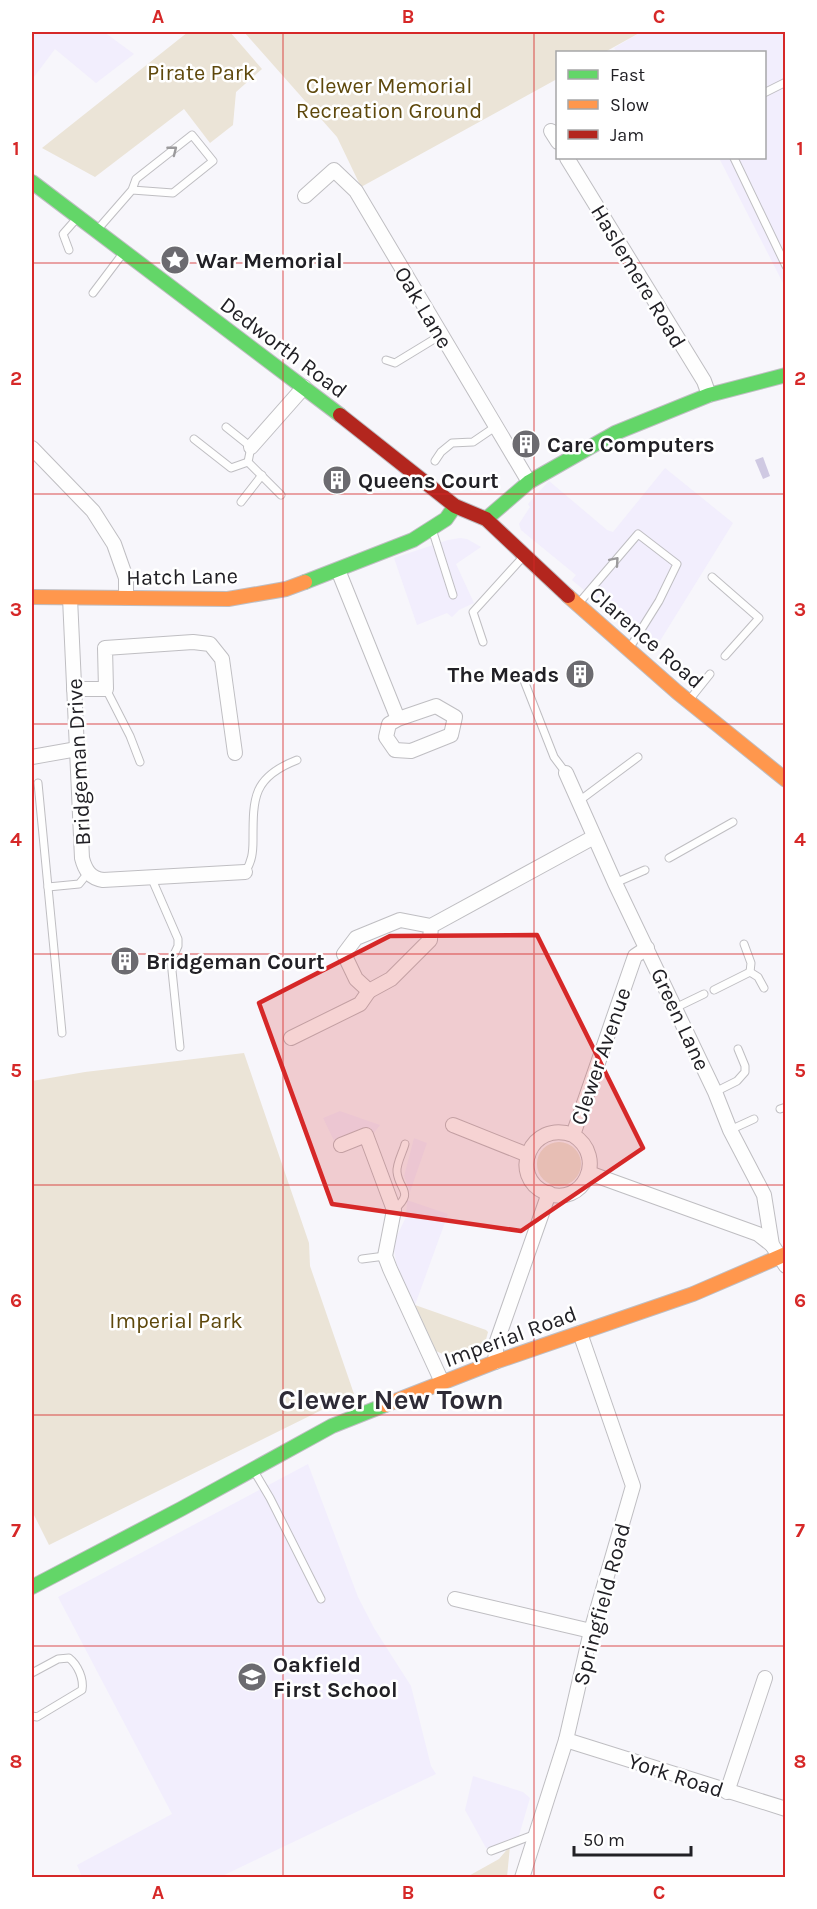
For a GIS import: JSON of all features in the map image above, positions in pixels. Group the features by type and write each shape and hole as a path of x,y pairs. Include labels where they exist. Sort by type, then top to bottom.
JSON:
{"main road":[{"name":"Dedworth Road","path":"32,182 304,387 454,506 486,519"},
{"path":"486,519 529,482 615,433 709,395 786,375"},
{"name":"Hatch Lane","path":"32,597 228,599 286,589 413,540 447,519 454,506"},
{"name":"Clarence Road","path":"486,519 577,605 689,701 784,777"},
{"name":"Imperial Road","path":"32,1587 332,1426 495,1362 693,1294 784,1259"}],"street":[{"name":"Haslemere Road","path":"568,159 704,381 709,395"},
{"name":"Oak Lane","path":"305,196 333,170 356,191 529,482"},
{"path":"251,447 304,387"},
{"path":"32,448 93,511 117,552 126,578 126,598"},
{"path":"338,570 398,719"},
{"name":"Bridgeman Drive","path":"70,598 82,858 88,873 94,879 103,880 245,872"},
{"path":"74,689 106,689 105,648 193,642 210,644 222,659 235,753"},
{"path":"436,706 455,717 451,735 411,751 395,750 386,737 389,724 398,719 436,706"},
{"path":"32,757 77,749"},
{"name":"Green Lane","path":"566,773 615,883 715,1092 730,1130 764,1196 772,1245 784,1259"},
{"path":"369,991 356,979 344,954 356,938 400,920 430,926 594,837"},
{"path":"291,1038 360,1004 369,991 391,979 430,940 430,926"},
{"name":"Clewer Avenue","path":"573,1135 635,956 647,948"},
{"path":"453,1125 528,1155 527,1169 531,1179 537,1187 549,1193 567,1194 577,1190 589,1173 758,1234 772,1245"},
{"name":"Clewer Avenue","path":"528,1155 536,1140 545,1134 555,1132 573,1135 583,1143 588,1152 589,1173"},
{"path":"341,1145 366,1135 394,1210 385,1256 442,1382"},
{"path":"495,1362 496,1341 549,1193"},
{"name":"Springfield Road","path":"522,1878 566,1740 591,1631 633,1486 580,1333"},
{"path":"455,1599 591,1631"},
{"path":"727,1792 765,1678"},
{"name":"York Road","path":"566,1740 786,1809"}],"lane":[{"path":"766,92 786,82"},
{"path":"96,231 132,190 136,179 192,135 213,161 173,193 132,190"},
{"path":"734,159 786,266"},
{"path":"69,250 63,234 78,217"},
{"path":"93,293 124,252"},
{"path":"386,360 395,363 441,335"},
{"path":"226,427 251,447 248,462"},
{"path":"435,461 441,452 452,443 473,442 495,427"},
{"path":"194,439 231,468 248,462"},
{"path":"248,462 281,495"},
{"path":"241,502 262,475"},
{"path":"432,529 453,595"},
{"path":"577,605 638,534 677,564 659,601 628,649"},
{"path":"483,642 473,612 524,555"},
{"path":"712,577 759,618 725,656"},
{"path":"689,701 711,674"},
{"path":"523,678 554,757 566,773"},
{"path":"106,689 130,736 140,762"},
{"path":"579,801 638,757"},
{"path":"245,872 253,853 254,800 260,787 281,766 297,760"},
{"path":"38,783 62,1033"},
{"path":"669,858 733,822"},
{"path":"615,883 645,870"},
{"path":"48,887 79,884 88,873"},
{"path":"151,877 178,939 178,946 171,961 180,1047"},
{"path":"744,944 751,963 750,972"},
{"path":"750,972 758,977 764,988"},
{"path":"714,990 750,972"},
{"path":"675,1008 704,994"},
{"path":"715,1092 737,1081 745,1072 738,1049"},
{"path":"730,1130 754,1119"},
{"path":"394,1210 402,1202 405,1190 397,1172 405,1144"},
{"path":"362,1259 385,1256"},
{"path":"252,1468 270,1497 321,1599"},
{"path":"32,1673 58,1659 69,1658 73,1661 83,1681 82,1690 37,1717 32,1716"},
{"path":"491,1851 536,1833"}],"highlighted area":[{"path":"537,935 643,1148 521,1231 332,1204 259,1003 390,936"}],"shaded area":[{"path":"32,32 104,32 134,54 96,83 55,49 34,77 32,76"},
{"path":"641,32 785,32 785,287 720,159 766,159 766,51 616,51 614,48"},
{"path":"763,457 770,476 763,479 755,460"},
{"path":"665,468 733,523 655,649 572,580 576,575 521,530 519,524 530,507 528,504 549,481 607,530 613,532"},
{"path":"460,538 467,539 481,547 456,564 474,603 459,610 452,617 447,613 417,625 394,558"},
{"path":"340,1111 380,1125 366,1143 340,1153 323,1118"},
{"path":"414,1138 427,1143 410,1192 404,1176"},
{"path":"407,1200 448,1214 415,1305 397,1267 393,1244 406,1217"},
{"name":"Oakfield First School","path":"308,1464 358,1597 374,1628 411,1686 431,1766 436,1774 220,1877 82,1877 77,1865 172,1814 58,1597"},
{"path":"473,1776 523,1792 530,1798 518,1839 486,1848 465,1810"}],"green space":[{"name":"Pirate Park","path":"188,32 230,32 262,69 236,92 233,125 210,143 184,109 95,177 42,148"},
{"name":"Clewer Memorial Recreation Ground","path":"244,32 641,32 607,51 556,51 556,80 361,187 337,137"},
{"name":"Imperial Park","path":"244,1053 309,1243 310,1266 354,1394 49,1545 32,1511 32,1081 85,1072"},
{"path":"559,1142 575,1148 581,1164 575,1180 559,1186 543,1180 537,1164 543,1148"},
{"path":"415,1305 486,1330 488,1332 484,1347 475,1355 456,1360 436,1351"},
{"path":"510,1846 507,1877 465,1878 499,1859"}],"traffic: fast":[{"path":"32,182 340,415"},
{"path":"486,519 529,482 615,433 709,395 786,375"},
{"path":"305,582 413,540 446,519 455,506"},
{"path":"32,1587 332,1426 385,1405"}],"traffic: slow":[{"path":"32,597 228,599 286,589 305,582"},
{"path":"568,596 677,692 786,780"},
{"path":"385,1405 495,1362 693,1294 786,1254"}],"traffic: jam":[{"path":"340,415 455,506 486,519 568,596"}],"place":[{"name":"War Memorial","path":"175,260"},
{"name":"Care Computers","path":"526,444"},
{"name":"Queens Court","path":"337,480"},
{"name":"The Meads","path":"580,674"},
{"name":"Bridgeman Court","path":"125,961"},
{"name":"Oakfield First School","path":"252,1677"}],"district":[{"name":"Clewer New Town","path":"391,1399"}]}
